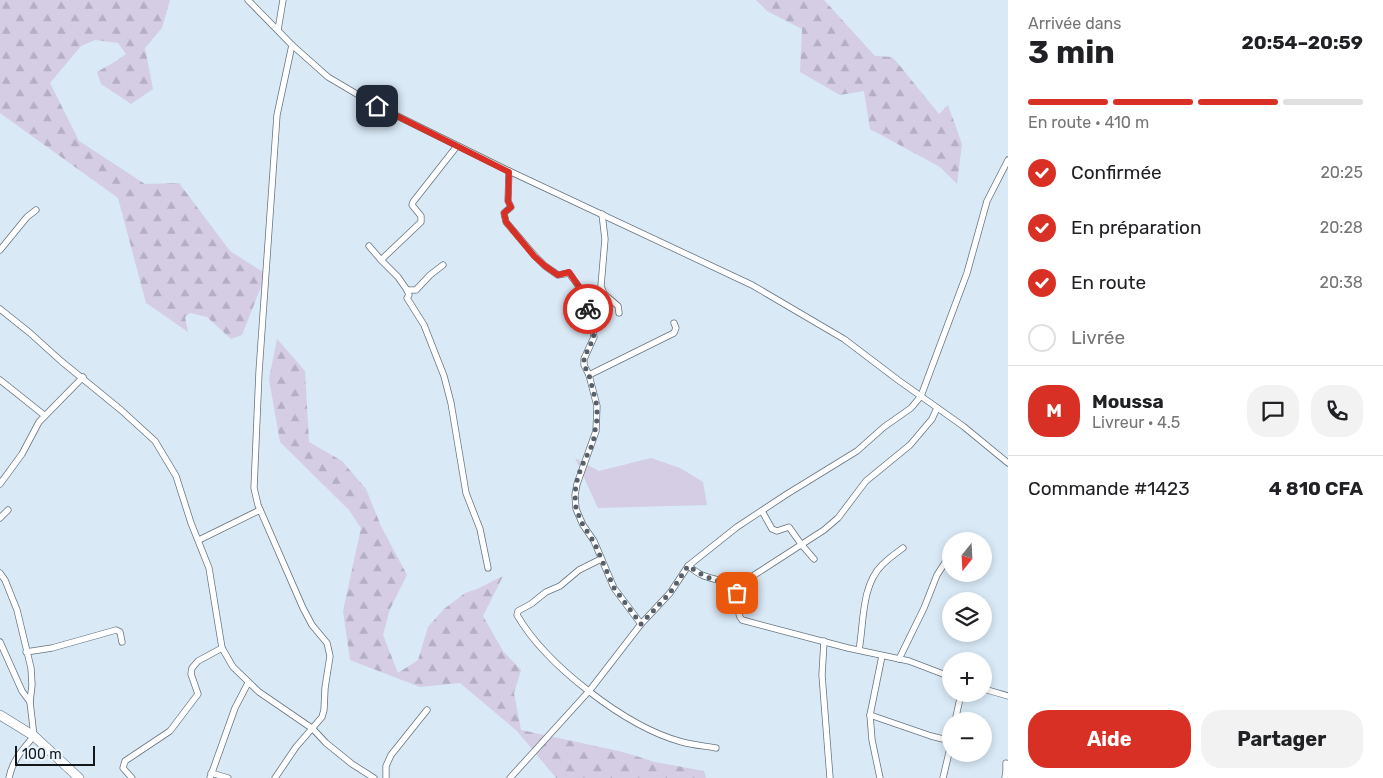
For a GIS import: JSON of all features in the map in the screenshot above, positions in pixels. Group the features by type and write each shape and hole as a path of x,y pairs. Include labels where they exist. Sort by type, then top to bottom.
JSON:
{"highway":[{"path":"0,715 34,736 79,778"}],"street":[{"path":"248,0 292,45 336,82 377,106 509,172 752,285 844,339 963,426 1008,463"},
{"path":"278,30 283,0"},
{"path":"275,778 296,747 322,717 330,656 329,648 303,608 260,510 254,488 259,372 277,115 292,45"},
{"path":"380,260 421,222 421,216 412,205 413,202 457,146"},
{"path":"510,778 590,690 641,624 670,593 688,566 737,527 857,451 884,427 911,408 920,396 964,280 988,201 1008,160"},
{"path":"509,172 508,201 511,207 504,213 506,222 545,266 558,275 569,272 582,291 586,302 594,337 584,358 584,365 589,375 597,406 596,431 590,452 581,468 576,484 575,501 578,517 594,542 614,588 641,624"},
{"path":"0,250 27,217 36,210"},
{"path":"602,214 605,239 601,286 604,294 618,306 620,313"},
{"path":"369,246 407,290 409,295 407,298 424,325 444,376 451,403 466,493 480,528 488,568"},
{"path":"407,290 416,290 443,265"},
{"path":"0,310 30,332 155,441 176,476 209,568 214,588 222,648 233,667 248,683 313,729 339,754 374,778"},
{"path":"589,375 674,333 676,328 674,324"},
{"path":"0,484 22,454 34,429 44,415 83,377"},
{"path":"0,380 44,415"},
{"path":"729,585 748,580 824,530 838,518 866,481 910,444 932,419 937,408"},
{"path":"0,518 8,510"},
{"path":"198,540 260,510"},
{"path":"762,511 772,529 777,531 789,527 800,544 814,559"},
{"path":"859,650 863,616 870,586 875,574 881,566 903,548"},
{"path":"601,559 580,570 560,586 546,592 531,604 518,611 516,615 533,639 556,664 618,711 661,735 682,743 716,748"},
{"path":"688,566 704,576 729,585 737,593 738,616 742,620 882,656 899,658 942,673"},
{"path":"899,658 942,567"},
{"path":"0,573 5,580 17,610 32,679 30,702 34,736 10,769 9,778"},
{"path":"26,652 52,648 116,630 120,632 122,642"},
{"path":"824,641 822,675 830,778"},
{"path":"0,642 22,691 30,702"},
{"path":"132,778 123,768 125,761 170,731 198,694 191,674 192,668 198,661 222,648"},
{"path":"880,778 872,740 870,715 882,656"},
{"path":"228,778 210,775 235,708 248,683"},
{"path":"992,691 1008,696"},
{"path":"386,778 386,766 391,755 427,710"},
{"path":"870,715 942,739"},
{"path":"943,778 947,762"},
{"path":"1005,778 1006,763"}],"green space":[{"path":"0,0 170,0 162,28 145,48 153,89 131,104 101,84 97,72 126,54 118,43 95,40 81,46 50,83 79,141 145,184 179,183 230,251 266,274 242,335 231,339 207,317 190,313 185,317 188,332 146,303 118,198 0,113"},
{"path":"756,0 824,0 875,56 892,57 939,114 948,105 962,144 957,184 940,167 870,129 864,91 840,95 800,72 802,29 767,11"},
{"path":"277,339 305,371 309,442 342,461 366,489 381,526 407,575 390,609 383,635 398,673 418,660 428,627 444,609 465,593 503,576 483,616 503,651 521,670 514,693 521,730 623,752 655,762 704,771 706,778 556,778 517,731 460,683 420,687 350,660 343,611 361,528 349,510 280,442 269,379"},
{"path":"575,458 599,471 651,458 680,468 703,482 707,505 598,508"}],"way so far":[{"path":"588,309 594,337 584,358 584,365 589,375 597,406 597,419 593,443 581,468 576,484 575,501 578,517 594,542 614,588 641,624 670,593 688,566 704,576 729,585 737,593"}],"route":[{"path":"377,106 509,172 508,201 511,207 504,213 506,222 534,256 552,272 558,275 569,272 582,291 588,309"}]}
